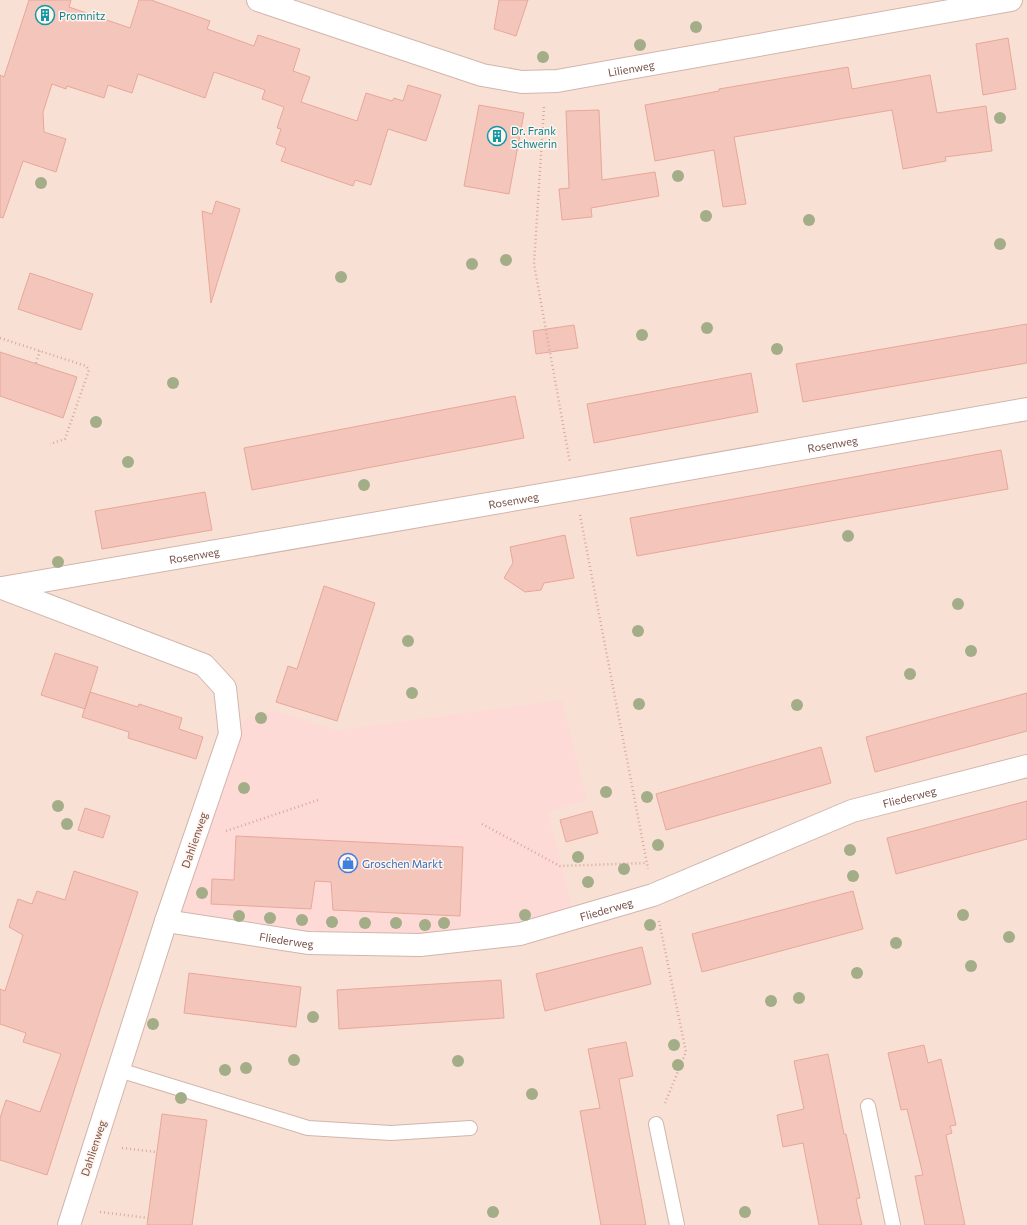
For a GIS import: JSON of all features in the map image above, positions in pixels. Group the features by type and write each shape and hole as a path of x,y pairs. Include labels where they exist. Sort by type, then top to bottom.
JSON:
{"street":[{"name":"Lilienweg","path":"258,0 482,75 522,82 557,81 1011,0"},
{"name":"Rosenweg","path":"1,587 575,489 1027,409"},
{"name":"Dahlienweg","path":"1,587 204,665 225,688 230,734 166,921 71,1217"},
{"name":"Fliederweg","path":"166,921 308,943 420,945 520,934 653,895 852,811 1027,766"}],"lane":[{"path":"118,1070 308,1128 391,1133 470,1128"},
{"path":"868,1106 893,1225"},
{"path":"656,1124 676,1225"}],"path":[{"path":"545,104 534,264 575,489 647,864 686,1052 656,1124"},
{"path":"0,338 86,366 89,370 65,439 50,444"},
{"path":"36,363 40,351"},
{"path":"193,842 318,800"},
{"path":"482,824 560,866 647,864"},
{"path":"94,1145 157,1152"},
{"path":"71,1217 148,1218"}],"shaded area":[{"path":"0,0 1027,0 1027,1225 0,1225"},
{"path":"562,700 587,800 548,812 574,918 420,945 166,921 230,734 250,715 274,710 337,730"}],"building":[{"path":"29,0 71,0 69,7 130,28 139,0 151,0 210,21 207,29 254,46 258,35 300,49 293,71 310,77 301,102 357,121 366,93 392,101 394,98 403,101 408,85 441,95 426,141 388,129 371,185 355,180 353,186 281,161 286,148 276,144 281,129 277,128 284,107 262,99 265,90 214,72 205,98 138,74 132,93 108,85 104,98 67,86 66,89 52,84 43,112 44,132 66,139 56,172 23,161 3,218 0,217 0,75 4,77"},
{"path":"499,0 528,0 516,36 494,29"},
{"path":"1008,38 1016,89 983,95 976,44"},
{"path":"848,67 852,89 930,75 937,113 986,106 992,151 945,157 946,161 903,169 892,110 734,137 746,204 723,207 714,150 655,161 645,105 719,91 719,89"},
{"name":"Dr. Frank Schwerin","path":"479,105 524,113 509,194 464,186"},
{"path":"599,110 602,180 655,172 659,196 591,208 592,217 562,220 559,189 569,188 566,111"},
{"path":"216,201 240,209 211,303 202,211 212,214"},
{"path":"30,273 93,294 81,330 18,309"},
{"path":"1027,324 1027,363 803,402 796,364"},
{"path":"574,325 578,348 536,354 533,331"},
{"path":"0,352 77,377 63,418 0,396"},
{"path":"751,373 758,412 594,443 587,404"},
{"path":"515,396 524,438 252,490 244,448"},
{"path":"1001,450 1008,489 637,556 630,518"},
{"path":"205,492 212,530 102,549 95,511"},
{"path":"565,535 574,578 544,583 541,590 525,592 504,578 513,563 510,547"},
{"path":"324,586 375,603 337,721 276,702 288,666 297,669"},
{"path":"55,653 98,667 85,709 41,695"},
{"path":"90,692 138,707 139,704 182,718 179,729 203,737 196,759 128,738 129,732 82,717"},
{"path":"1027,693 1027,731 875,772 866,737"},
{"path":"821,747 831,783 666,830 656,794"},
{"path":"1027,801 1027,839 896,874 887,838"},
{"path":"85,808 110,816 103,838 78,830"},
{"path":"592,811 598,833 566,842 560,820"},
{"name":"Groschen Markt","path":"236,836 463,847 460,916 333,910 331,882 315,881 311,909 211,904 212,879 234,880"},
{"path":"74,871 138,892 47,1175 0,1160 0,1118 6,1100 40,1112 61,1054 23,1042 26,1033 0,1024 0,989 5,991 23,935 9,927 18,899 32,904 37,891 65,900"},
{"path":"853,891 863,929 702,972 692,934"},
{"path":"642,947 651,984 545,1011 536,974"},
{"path":"189,973 301,987 296,1027 184,1013"},
{"path":"501,980 504,1018 339,1029 337,990"},
{"path":"626,1042 633,1076 619,1079 646,1225 601,1225 580,1111 600,1108 588,1049"},
{"path":"924,1045 928,1063 941,1059 956,1125 950,1126 952,1133 946,1135 965,1225 925,1225 915,1176 923,1175 907,1109 901,1110 888,1053"},
{"path":"828,1054 844,1134 846,1134 860,1198 856,1199 862,1225 819,1225 803,1143 783,1147 777,1115 804,1109 794,1061"},
{"path":"162,1114 207,1120 192,1225 147,1225"}],"place":[{"name":"Promnitz","path":"45,15"},
{"name":"Dr. Frank Schwerin","path":"497,136"},
{"name":"Groschen Markt","path":"348,863"}]}
